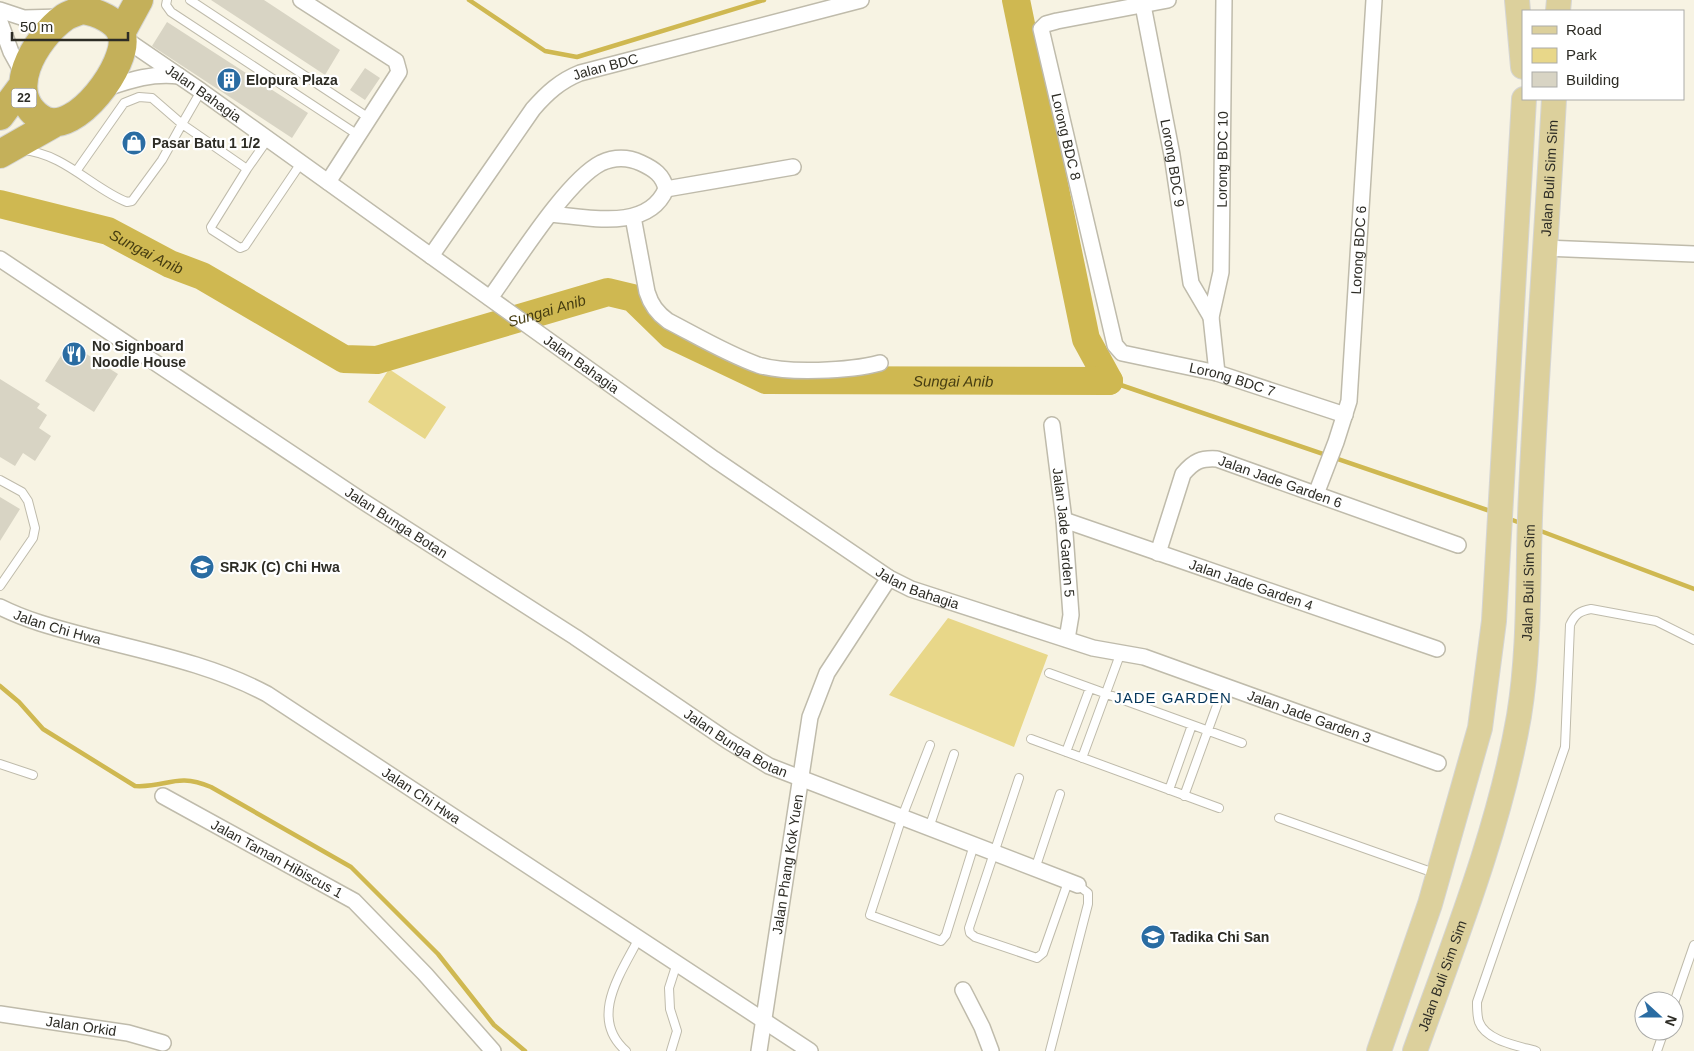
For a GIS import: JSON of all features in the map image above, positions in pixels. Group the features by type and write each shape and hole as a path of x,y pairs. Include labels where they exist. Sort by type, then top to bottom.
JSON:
{"highway":[{"path":"3,152 53,124 68,120 84,109 101,91 122,48 122,35 139,0"},
{"path":"82,9 101,15 122,35"},
{"name":"22","path":"0,116 41,42 82,9"},
{"name":"22","path":"21,80 34,112 42,119 53,124"}],"main road":[{"path":"1518,0 1522,54"},
{"name":"Jalan Buli Sim Sim","path":"1379,1051 1412,961 1480,728 1494,622 1524,100"},
{"name":"Jalan Buli Sim Sim","path":"1415,1051 1496,812 1519,717 1528,652 1530,596 1528,544 1554,100"},
{"path":"1383,1051 1410,1006 1424,970 1434,967 1444,968"}],"street":[{"path":"301,0 396,61 399,65 399,72 328,182"},
{"name":"Jalan BDC","path":"432,256 533,110 546,94 564,80 580,74 861,0"},
{"path":"1142,3 1168,0"},
{"name":"Lorong BDC 10","path":"1211,317 1221,272 1224,0"},
{"path":"1364,0 1374,0"},
{"name":"Lorong BDC 6","path":"1316,494 1345,415 1353,362 1374,0"},
{"name":"Lorong BDC 9","path":"1142,3 1172,155 1192,283 1211,317"},
{"name":"Lorong BDC 8","path":"1118,350 1114,344 1041,29 1046,24 1056,21 1142,3"},
{"path":"0,10 24,18 82,9"},
{"path":"0,22 21,80"},
{"name":"Jalan Bahagia","path":"122,35 714,459 889,578 911,589 1067,640"},
{"path":"101,91 148,76 159,74 180,76"},
{"path":"496,303 550,214 589,170 613,159 624,158 649,166 658,172 666,189"},
{"path":"666,189 793,167"},
{"path":"550,214 616,219 633,217 657,205 666,189"},
{"path":"633,217 647,292 659,314 668,321 746,360 770,368 837,369 861,368 880,364"},
{"path":"1544,248 1694,254"},
{"name":"Jalan Bunga Botan","path":"0,259 361,500 575,637 728,741 769,766 1073,884"},
{"path":"1211,317 1217,373"},
{"name":"Lorong BDC 7","path":"1118,350 1129,355 1217,373 1345,415"},
{"name":"Jalan Jade Garden 5","path":"1052,425 1064,520 1071,615 1067,640"},
{"name":"Jalan Jade Garden 6","path":"1158,553 1184,474 1192,464 1203,458 1217,459 1458,545"},
{"name":"Jalan Jade Garden 4","path":"1064,520 1437,649"},
{"name":"Jalan Phang Kok Yuen","path":"759,1051 776,950 799,777 810,717 821,686 889,578"},
{"name":"Jalan Chi Hwa","path":"0,607 34,623 206,668 246,683 292,710 810,1051"},
{"name":"Jalan Jade Garden 3","path":"1067,640 1093,648 1144,657 1438,763"},
{"name":"Jalan Taman Hibiscus 1","path":"163,796 345,895 425,974 493,1051"},
{"path":"963,990 982,1027 991,1051"},
{"name":"Jalan Orkid","path":"0,1014 128,1033 164,1043"}],"lane":[{"path":"167,0 166,5 171,12 358,134"},
{"path":"190,0 369,118"},
{"path":"3,152 36,152 77,170 123,200 132,201 162,160 201,91"},
{"path":"77,170 124,103 130,100 152,98 182,124 248,169"},
{"path":"268,139 211,227 212,230 240,248 245,246 301,162"},
{"path":"0,480 22,492 28,501 35,528 33,538 0,586"},
{"path":"1534,1051 1497,1039 1486,1031 1480,1024 1477,1002 1565,747 1570,625 1574,616 1582,611 1591,609 1656,621 1694,640"},
{"path":"1082,758 1121,652"},
{"path":"1049,673 1242,743"},
{"path":"1184,796 1224,686"},
{"path":"1066,752 1090,688"},
{"path":"1169,790 1192,725"},
{"path":"1031,739 1219,808"},
{"path":"930,745 902,817 870,910 870,915 941,941 946,935 974,845"},
{"path":"929,828 954,754"},
{"path":"0,764 33,775"},
{"path":"1019,778 969,928 970,933 974,937 1037,958 1043,954 1073,884 1088,893 1088,904 1050,1051"},
{"path":"1035,868 1060,794"},
{"path":"1279,818 1438,875"},
{"path":"626,1051 616,1043 610,1032 607,1019 619,975 639,938"},
{"path":"1678,991 1694,945"},
{"path":"671,1051 676,1031 670,1009 669,988 676,963"}],"green space":[{"path":"389,369 446,407 425,439 368,402"},
{"path":"948,618 1048,655 1014,747 889,695"}],"building":[{"path":"211,0 264,0 340,50 325,75"},
{"name":"Elopura Plaza","path":"167,22 308,113 292,138 152,46"},
{"path":"365,68 380,78 365,100 350,90"},
{"path":"69,343 118,374 94,412 45,381"},
{"path":"0,379 40,404 37,408 47,415 39,428 51,436 35,461 23,453 15,466 0,457"},
{"path":"0,497 20,509 0,541"}],"waterway":[{"path":"469,0 545,51 577,57 764,0"},
{"path":"1016,0 1086,339 1109,381"},
{"name":"Sungai Anib","path":"0,204 108,231 170,264 202,276 344,359 377,360 608,292 633,298 671,335 766,380 1109,381"},
{"path":"1109,381 1493,512"},
{"path":"1507,518 1523,524"},
{"path":"1538,530 1694,589"},
{"path":"0,686 19,702 43,729 135,786 189,781 211,787 351,867 438,954 494,1025 525,1051"}],"place":[{"name":"Elopura Plaza","path":"229,80"},
{"name":"Pasar Batu 1 1/2","path":"134,143"},
{"name":"No Signboard Noodle House","path":"74,354"},
{"name":"SRJK (C) Chi Hwa","path":"202,567"},
{"name":"Tadika Chi San","path":"1153,937"}],"district":[{"name":"JADE GARDEN","path":"1173,697"}]}
